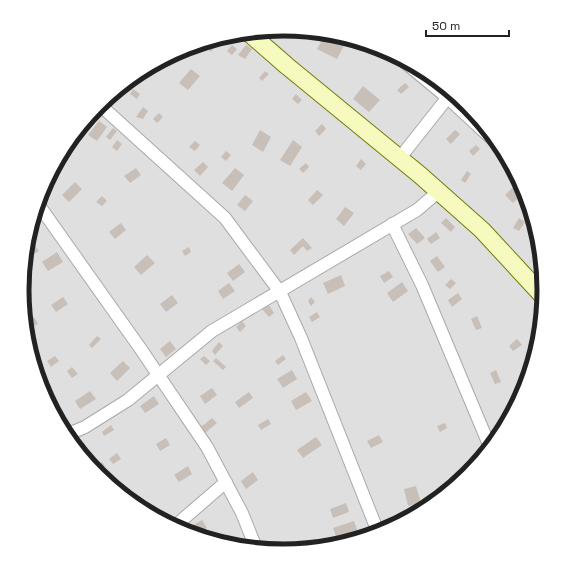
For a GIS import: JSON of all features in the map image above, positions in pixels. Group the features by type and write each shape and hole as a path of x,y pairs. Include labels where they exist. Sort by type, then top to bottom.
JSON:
{"main road":[{"path":"254,37 482,230 537,289"}],"street":[{"path":"399,159 448,97"},
{"path":"104,109 225,218 280,292 301,338 376,526"},
{"path":"73,432 85,427 128,400 158,377 212,331 417,210 438,192"},
{"path":"42,209 140,348 158,377 207,447 242,513 253,541"},
{"path":"392,224 422,285 487,441"},
{"path":"180,521 226,482"}],"shaded area":[{"path":"266,36 300,36 333,40 349,44 395,62 424,78 438,88 463,110 485,135 511,177 524,208 535,256 537,290 535,323 524,371 503,417 485,444 474,457 438,491 424,501 395,517 349,535 333,539 300,543 266,543 233,539 217,535 171,517 142,501 128,491 92,457 81,444 63,416 48,387 42,371 31,323 29,290 31,256 42,208 63,162 81,135 103,110 128,88 156,70 186,55 217,44 233,40"}],"building":[{"path":"323,39 345,43 337,59 317,49"},
{"path":"217,44 211,52 205,48"},
{"path":"232,45 237,49 232,55 227,51"},
{"path":"246,45 252,49 245,59 238,55"},
{"path":"191,69 200,76 188,90 179,83"},
{"path":"265,71 269,74 262,81 259,78"},
{"path":"405,83 409,87 401,94 397,90"},
{"path":"363,86 380,100 369,112 353,99"},
{"path":"133,89 140,94 137,99 130,94"},
{"path":"296,94 302,100 298,104 292,99"},
{"path":"143,107 148,111 143,119 136,117"},
{"path":"159,113 163,117 157,123 153,119"},
{"path":"99,121 107,127 97,141 88,135"},
{"path":"322,124 326,129 319,136 315,131"},
{"path":"113,128 117,131 110,140 106,137"},
{"path":"260,130 271,137 263,152 252,145"},
{"path":"455,130 460,134 451,144 446,139"},
{"path":"117,140 122,144 117,151 112,147"},
{"path":"293,140 302,147 290,166 280,160"},
{"path":"195,141 200,145 195,151 189,147"},
{"path":"476,145 480,149 473,156 469,151"},
{"path":"226,151 231,155 226,161 221,157"},
{"path":"361,159 366,164 361,170 356,166"},
{"path":"203,162 208,167 200,176 194,170"},
{"path":"306,163 309,167 303,173 299,169"},
{"path":"136,168 141,175 130,183 124,176"},
{"path":"235,168 244,175 232,191 222,183"},
{"path":"467,171 471,174 465,183 461,180"},
{"path":"75,182 82,189 69,202 62,195"},
{"path":"515,185 520,196 513,203 505,195"},
{"path":"317,190 323,195 313,205 308,200"},
{"path":"245,195 253,201 245,211 237,205"},
{"path":"102,196 107,201 102,206 96,202"},
{"path":"345,207 354,213 344,226 336,219"},
{"path":"446,218 455,227 451,232 441,223"},
{"path":"519,218 525,222 519,231 513,228"},
{"path":"121,223 126,230 115,239 109,232"},
{"path":"416,228 425,238 417,244 408,234"},
{"path":"436,232 440,238 431,244 427,239"},
{"path":"303,238 312,248 307,251 303,246 294,255 290,250"},
{"path":"35,246 39,251 31,256 33,248"},
{"path":"189,247 191,252 185,256 182,251"},
{"path":"57,252 63,262 48,271 42,262"},
{"path":"147,255 155,263 141,275 134,267"},
{"path":"437,256 445,267 438,272 430,261"},
{"path":"239,264 245,272 233,281 227,273"},
{"path":"389,271 393,277 384,283 380,276"},
{"path":"341,275 345,286 328,294 323,283"},
{"path":"451,279 456,283 450,289 445,285"},
{"path":"402,282 408,291 393,302 387,293"},
{"path":"229,283 235,291 223,299 218,291"},
{"path":"458,293 462,299 452,307 448,300"},
{"path":"172,295 178,303 166,312 160,304"},
{"path":"63,297 68,304 56,312 51,305"},
{"path":"311,297 315,302 311,306 308,301"},
{"path":"269,305 274,313 269,317 262,309"},
{"path":"317,312 320,317 312,322 309,317"},
{"path":"477,316 482,328 476,330 471,319"},
{"path":"34,317 38,324 32,328 31,319"},
{"path":"242,321 246,326 240,332 236,327"},
{"path":"97,336 101,339 92,348 89,345"},
{"path":"517,339 522,345 513,351 509,346"},
{"path":"170,341 176,349 166,357 160,349"},
{"path":"219,342 223,346 215,355 212,351"},
{"path":"283,355 286,359 278,365 275,361"},
{"path":"55,356 59,361 51,367 47,361"},
{"path":"204,356 210,361 206,365 200,359"},
{"path":"216,358 226,367 223,370 213,361"},
{"path":"123,361 130,368 117,381 110,373"},
{"path":"72,367 78,374 72,378 67,371"},
{"path":"292,370 297,379 283,388 277,379"},
{"path":"496,370 501,382 495,384 490,373"},
{"path":"212,388 217,395 205,404 200,396"},
{"path":"90,391 96,399 80,409 75,401"},
{"path":"249,392 253,398 239,408 235,402"},
{"path":"306,392 312,401 296,410 291,401"},
{"path":"154,396 159,404 145,413 140,406"},
{"path":"212,418 217,423 205,433 201,427"},
{"path":"268,419 271,424 261,430 258,425"},
{"path":"445,423 447,428 440,432 437,426"},
{"path":"111,425 114,430 104,436 102,432"},
{"path":"379,435 383,442 371,448 367,441"},
{"path":"316,437 322,445 303,458 297,450"},
{"path":"166,438 170,445 160,451 156,444"},
{"path":"117,453 121,459 113,464 109,459"},
{"path":"102,462 105,466 102,468 99,465"},
{"path":"188,466 192,474 179,482 174,475"},
{"path":"253,472 258,480 246,489 241,481"},
{"path":"416,486 421,503 408,506 404,489"},
{"path":"346,503 349,512 333,518 330,509"},
{"path":"202,520 207,528 202,530 191,526"},
{"path":"354,521 358,532 337,538 333,528"}]}
